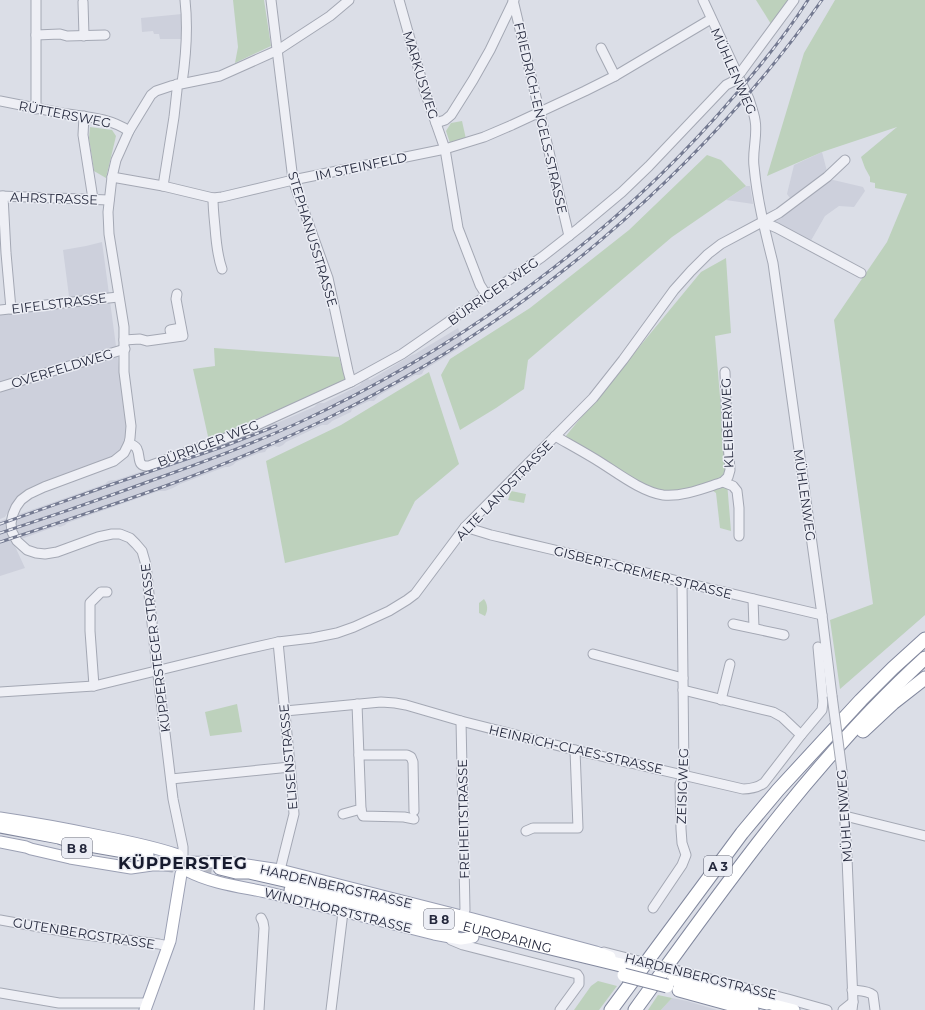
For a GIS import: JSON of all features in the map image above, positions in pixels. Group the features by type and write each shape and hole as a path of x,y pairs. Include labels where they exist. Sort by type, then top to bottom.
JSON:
{"highway":[{"name":"A 3","path":"611,1010 742,833 778,790 861,700 925,639"},
{"name":"A 3","path":"635,1010 739,867 792,800 825,760 869,712 925,658"},
{"path":"825,760 846,747 893,703 925,678"},
{"name":"B 8","path":"0,826 146,857 0,835"},
{"name":"EUROPARING","path":"632,967 473,937 219,872 249,872 354,896 534,944 632,967 767,1003"},
{"name":"EUROPARING","path":"673,979 752,1010"}],"main road":[{"name":"HARDENBERGSTRASSE","path":"0,818 61,828 159,849 182,864 219,861 280,870 596,952 632,967"},
{"name":"WINDTHORSTSTRASSE","path":"0,842 70,858 131,868 152,865 182,864 198,876 218,882 270,893 434,934"},
{"path":"146,1007 168,946 182,864"},
{"path":"434,934 461,939 473,937"},
{"name":"EUROPARING","path":"767,1003 794,1010"}],"street":[{"path":"36,0 36,108"},
{"path":"163,186 177,90 185,66 186,0"},
{"name":"STEPHANUSSTRASSE","path":"271,0 293,180 328,278 348,371 352,382"},
{"path":"129,443 131,426 124,372 124,326 118,297 108,223 112,177 116,160 129,131 151,95 156,91 179,84 220,76 278,50 330,16 348,0"},
{"name":"MARKUSWEG","path":"399,0 425,92 445,149 458,228 480,285 487,296"},
{"path":"436,123 445,120 451,115 473,80 490,50 513,0"},
{"name":"FRIEDRICH-ENGELS-STRASSE","path":"513,0 569,236"},
{"name":"MÜHLENWEG","path":"703,0 754,112 756,128 754,165 763,222 773,263 842,771 853,1007 843,1010"},
{"name":"BÜRRIGER WEG","path":"129,443 136,448 141,464 144,466 149,466 244,431 352,382 402,354 542,257 622,192 649,166 726,85 735,79 794,0"},
{"path":"84,2 84,36"},
{"name":"IM STEINFELD","path":"112,177 163,186 213,198 445,149 484,137 585,91 615,76 711,19"},
{"path":"36,35 60,34 68,36 105,36"},
{"path":"601,48 615,76"},
{"name":"RÜTTERSWEG","path":"0,101 106,120 120,125 129,131"},
{"path":"84,116 83,135 93,199"},
{"name":"ALTE LANDSTRASSE","path":"0,692 94,686 278,642 337,633 389,611 407,600 414,594 464,527 593,398 674,290 691,271 708,254 721,244 779,212 821,182 845,160"},
{"path":"2,196 3,253 11,309"},
{"name":"AHRSTRASSE","path":"2,196 109,200"},
{"path":"213,198 217,245 222,269"},
{"path":"763,222 778,228 861,273"},
{"name":"OVERFELDWEG","path":"0,387 140,339 147,341 183,336 176,300 177,294"},
{"name":"EIFELSTRASSE","path":"0,310 118,297"},
{"name":"KLEIBERWEG","path":"725,372 730,470 728,477 723,482 732,486 736,490 739,508 738,536"},
{"path":"555,436 594,458 640,488 651,492 664,495 680,494 723,482"},
{"name":"KÜPPERSTEGER STRASSE","path":"129,443 124,453 114,461 29,494 21,500 16,507 11,523 14,536 20,544 27,550 34,553 45,554 62,550 109,534 124,535 133,541 142,551 146,565 173,798 183,847 182,864"},
{"name":"GISBERT-CREMER-STRASSE","path":"464,527 682,582 822,615"},
{"name":"ZEISIGWEG","path":"653,908 682,865 686,855 680,829 680,784 684,775 682,582"},
{"path":"94,686 90,631 90,603 101,592 107,592"},
{"path":"753,599 754,628"},
{"path":"733,624 784,635"},
{"name":"ELISENSTRASSE","path":"278,642 294,814 280,870"},
{"name":"HEINRICH-CLAES-STRASSE","path":"285,711 381,702 396,703 575,750 743,789 750,789 764,783 822,710 823,701 818,647"},
{"path":"592,654 683,678"},
{"path":"721,700 730,664"},
{"path":"683,690 773,712 782,717 801,735"},
{"path":"357,704 361,812 363,816 404,817 414,815 413,762 411,757 407,755 359,755"},
{"name":"FREIHEITSTRASSE","path":"461,721 465,910 462,916"},
{"path":"526,831 534,828 578,828 575,750"},
{"path":"171,779 290,767"},
{"path":"343,814 361,812"},
{"path":"845,816 925,836"},
{"name":"WINDTHORSTSTRASSE","path":"0,846 25,850 31,849"},
{"path":"331,1010 343,912"},
{"path":"259,1010 264,928 261,918"},
{"name":"GUTENBERGSTRASSE","path":"0,920 78,934 168,946"},
{"name":"WINDTHORSTSTRASSE","path":"434,934 463,945 577,974 579,977 579,984 560,1010"},
{"name":"HARDENBERGSTRASSE","path":"673,979 788,999 827,1010"},
{"path":"852,990 870,992 873,995 875,1010"},
{"path":"0,993 80,1007 146,1007"}],"shaded area":[{"path":"182,14 181,39 160,39 159,34 154,34 153,31 142,32 141,18"},
{"path":"822,152 829,179 863,187 865,191 854,207 839,206 825,216 809,244 772,223 795,205 787,194 794,165"},
{"path":"746,186 750,186 753,204 726,200"},
{"path":"102,242 126,420 127,436 125,445 117,456 27,490 15,500 5,517 0,519 0,313 70,304 63,250"},
{"path":"458,328 464,345 424,370 422,374 415,375 378,396 374,401 369,401 352,409 351,412 327,425 322,425 286,442 279,447 274,446 267,449 265,452 236,462 229,467 225,467 165,491 159,491 67,523 60,527 57,526 13,542 25,568 0,576 0,521 105,484 108,481 116,480 226,443 268,427 274,423 314,407 317,404 324,403 360,385 366,378 370,380"},
{"path":"672,998 687,1001 717,1010 661,1010"}],"green space":[{"path":"233,0 264,0 271,46 235,63 238,47"},
{"path":"756,0 788,0 771,24"},
{"path":"835,0 925,0 925,615 840,689 830,620 873,604 834,320 887,242 907,194 875,188 875,183 870,182 870,177 861,157 897,127 822,152 767,176 804,53"},
{"path":"462,121 466,139 450,143 446,131 451,123"},
{"path":"90,127 112,130 116,136 106,178 94,171 89,138"},
{"path":"707,155 721,160 746,186 672,237 528,360 524,389 460,430 441,375 450,359 530,308 629,230"},
{"path":"726,258 731,333 715,336 731,531 720,528 716,493 705,485 678,490 653,490 565,437 701,272"},
{"path":"214,348 339,357 346,381 228,431 209,441 193,369 215,366"},
{"path":"429,372 459,464 415,501 398,535 285,563 266,461 341,425"},
{"path":"511,491 526,494 524,503 508,500"},
{"path":"484,599 487,608 485,616 479,613 479,603"},
{"path":"237,704 242,732 210,736 205,712"},
{"path":"598,981 617,986 599,1010 574,1010 591,986"},
{"path":"658,995 672,998 661,1010 648,1010"}],"tunnel":[{"path":"161,864 219,875"}],"railway":[{"path":"0,533 181,470 298,423 360,392 420,359 478,322 535,282 589,239 641,194 690,145 736,94 774,48 808,0"},
{"path":"0,542 83,515 246,455 326,419 398,381 468,338 536,292 600,241 661,186 719,127 773,65 822,0"},
{"path":"0,524 222,447 276,426"}],"district":[{"name":"KÜPPERSTEG","path":"183,863"}]}
